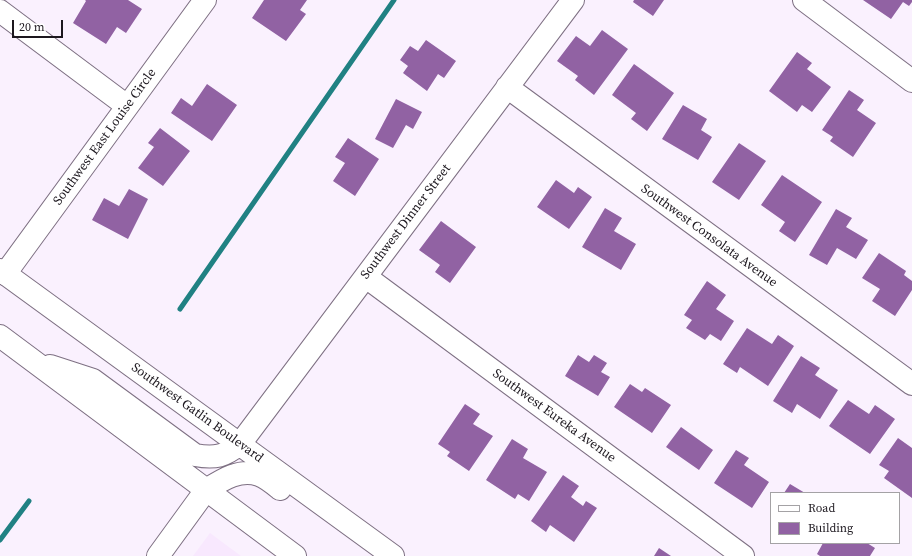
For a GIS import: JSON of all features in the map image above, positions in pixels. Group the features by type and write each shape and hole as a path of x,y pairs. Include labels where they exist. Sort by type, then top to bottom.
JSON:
{"street":[{"name":"Southwest East Louise Circle","path":"3,272 205,0"},
{"name":"Southwest Dinner Street","path":"240,444 573,0"},
{"path":"807,1 912,81"},
{"path":"0,11 127,106"},
{"name":"Southwest Consolata Avenue","path":"507,87 912,384"},
{"name":"Southwest Gatlin Boulevard","path":"3,272 393,556"},
{"name":"Southwest Eureka Avenue","path":"366,277 743,556"},
{"path":"0,336 295,556"},
{"path":"34,361 93,380 196,455 215,457 232,450 240,444"},
{"path":"158,556 206,490 225,478 250,473 261,476 363,549 387,556"},
{"path":"251,523 279,556"}],"shaded area":[{"path":"210,533 241,556 193,556"}],"building":[{"path":"85,0 128,0 142,9 126,33 117,27 106,44 73,23 86,1"},
{"path":"264,0 307,0 300,10 306,14 286,41 252,18"},
{"path":"634,0 664,0 653,16 633,2"},
{"path":"863,0 912,0 912,2 909,6 903,2 891,19"},
{"path":"602,30 628,49 594,95 575,80 578,76 557,61 576,36 590,46"},
{"path":"426,40 456,61 444,78 438,74 427,91 403,73 408,66 400,60 410,46 418,51"},
{"path":"797,52 812,63 807,69 831,87 812,112 802,105 797,112 769,91"},
{"path":"634,64 674,93 647,131 631,119 636,113 612,95"},
{"path":"207,84 237,105 212,141 171,113 181,98 192,106"},
{"path":"849,90 864,100 857,110 876,123 853,157 830,141 833,137 822,130"},
{"path":"396,99 422,112 413,129 406,125 393,148 375,139"},
{"path":"683,105 707,119 701,130 712,137 698,160 662,139"},
{"path":"160,128 190,151 163,186 138,168 154,147 148,143"},
{"path":"348,138 379,159 355,196 333,181 345,163 335,157"},
{"path":"739,143 766,161 739,200 712,182"},
{"path":"782,175 822,202 795,242 779,231 785,222 761,205"},
{"path":"556,180 574,193 578,187 592,197 569,229 537,207"},
{"path":"129,189 148,199 128,239 92,220 104,198 119,206"},
{"path":"605,208 622,218 614,231 636,244 621,270 582,247"},
{"path":"836,209 852,218 846,227 868,240 856,259 837,248 827,265 809,255"},
{"path":"441,221 476,247 450,283 435,272 440,265 419,250"},
{"path":"879,253 906,271 904,275 912,281 912,290 895,316 872,301 880,289 862,278"},
{"path":"707,281 726,295 716,309 734,321 721,341 710,334 705,340 686,328 692,320 684,315"},
{"path":"747,328 772,344 778,335 794,346 768,386 740,367 737,373 723,364"},
{"path":"578,355 589,362 594,355 607,363 601,372 610,377 598,396 565,376"},
{"path":"801,356 820,368 815,375 838,390 820,419 797,404 792,413 773,401"},
{"path":"630,384 642,392 645,388 671,405 652,433 614,407"},
{"path":"848,400 869,414 875,405 895,419 870,454 829,426"},
{"path":"465,404 480,414 473,424 493,436 469,471 447,456 450,452 438,444"},
{"path":"681,427 713,450 699,470 666,447"},
{"path":"898,438 912,448 912,498 884,478 889,471 879,465"},
{"path":"512,439 528,449 523,458 547,472 529,501 518,494 515,499 486,480"},
{"path":"736,450 749,458 744,465 769,482 752,508 714,483"},
{"path":"563,475 579,486 571,497 583,506 586,501 597,508 574,542 550,525 546,532 531,521"},
{"path":"790,484 803,492 785,492"},
{"path":"822,544 869,544 875,548 870,556 820,556 817,554"},
{"path":"659,548 671,556 654,556"}],"waterway":[{"path":"180,309 394,0"},
{"path":"0,540 29,501"}]}
